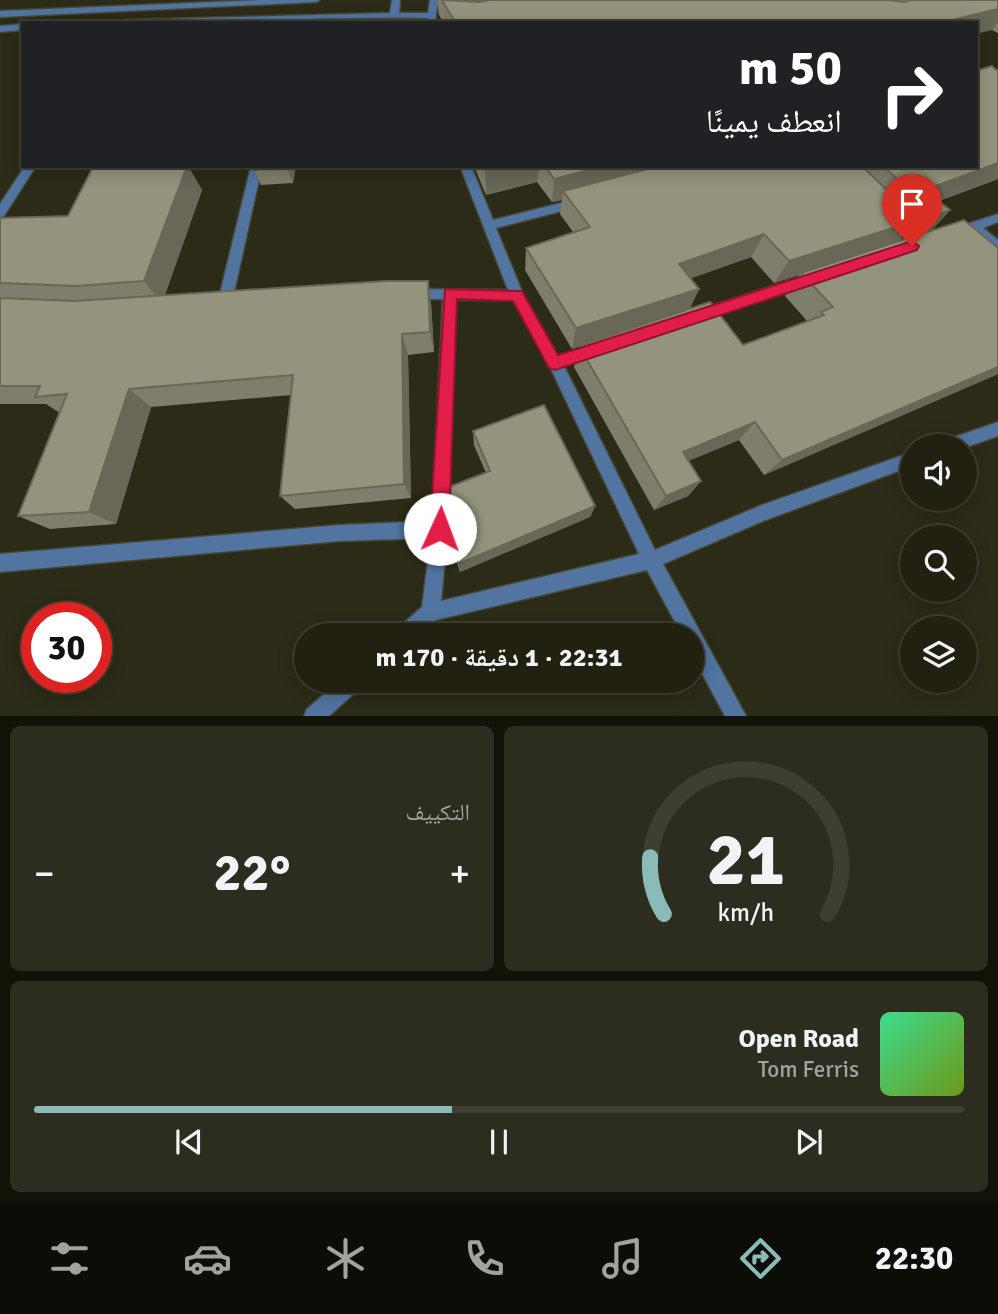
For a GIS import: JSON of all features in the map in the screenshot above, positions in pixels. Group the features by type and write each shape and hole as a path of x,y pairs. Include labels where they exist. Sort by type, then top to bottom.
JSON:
{"street":[{"path":"0,15 136,4 316,0"},
{"path":"394,15 396,0"},
{"path":"236,21 394,15 431,19 434,0"},
{"path":"128,21 136,4"},
{"path":"0,29 21,27"},
{"path":"0,213 30,168"},
{"path":"224,306 257,168"},
{"path":"467,168 517,295 555,363 651,560 736,716"},
{"path":"491,225 584,201"},
{"path":"936,238 998,218"},
{"path":"974,226 998,247"},
{"path":"687,320 819,276"},
{"path":"431,612 440,529 450,293"},
{"path":"404,295 517,295"},
{"path":"555,363 607,345"},
{"path":"977,436 998,429"},
{"path":"419,623 431,612 651,560 762,513 900,463"},
{"path":"0,562 340,533 440,529"},
{"path":"314,716 340,693"}],"building":[{"path":"442,0 998,0 998,9 948,21 454,21"},
{"path":"992,66 998,70 998,163 925,190 950,210 936,215 885,168 978,168 978,70"},
{"path":"186,168 144,281 76,286 0,283 0,218 68,216 92,169"},
{"path":"254,168 287,168 287,169"},
{"path":"546,168 596,168 554,179"},
{"path":"651,168 864,168 918,220 789,261 764,234 679,264 699,289 576,328 526,248 590,227 563,191"},
{"path":"964,220 998,248 998,367 782,460 755,422 683,452 701,481 666,496 579,346 710,302 743,345 824,315 821,312 833,307 801,273"},
{"path":"386,281 428,281 430,332 402,334 404,484 280,496 293,375 129,389 89,512 18,516 67,394 35,397 40,386 0,386 0,298 75,301"},
{"path":"544,405 595,506 458,564 446,531 449,487 490,471 473,431"}],"route":[{"path":"440,529 450,293 517,295 555,363 912,246"}]}
